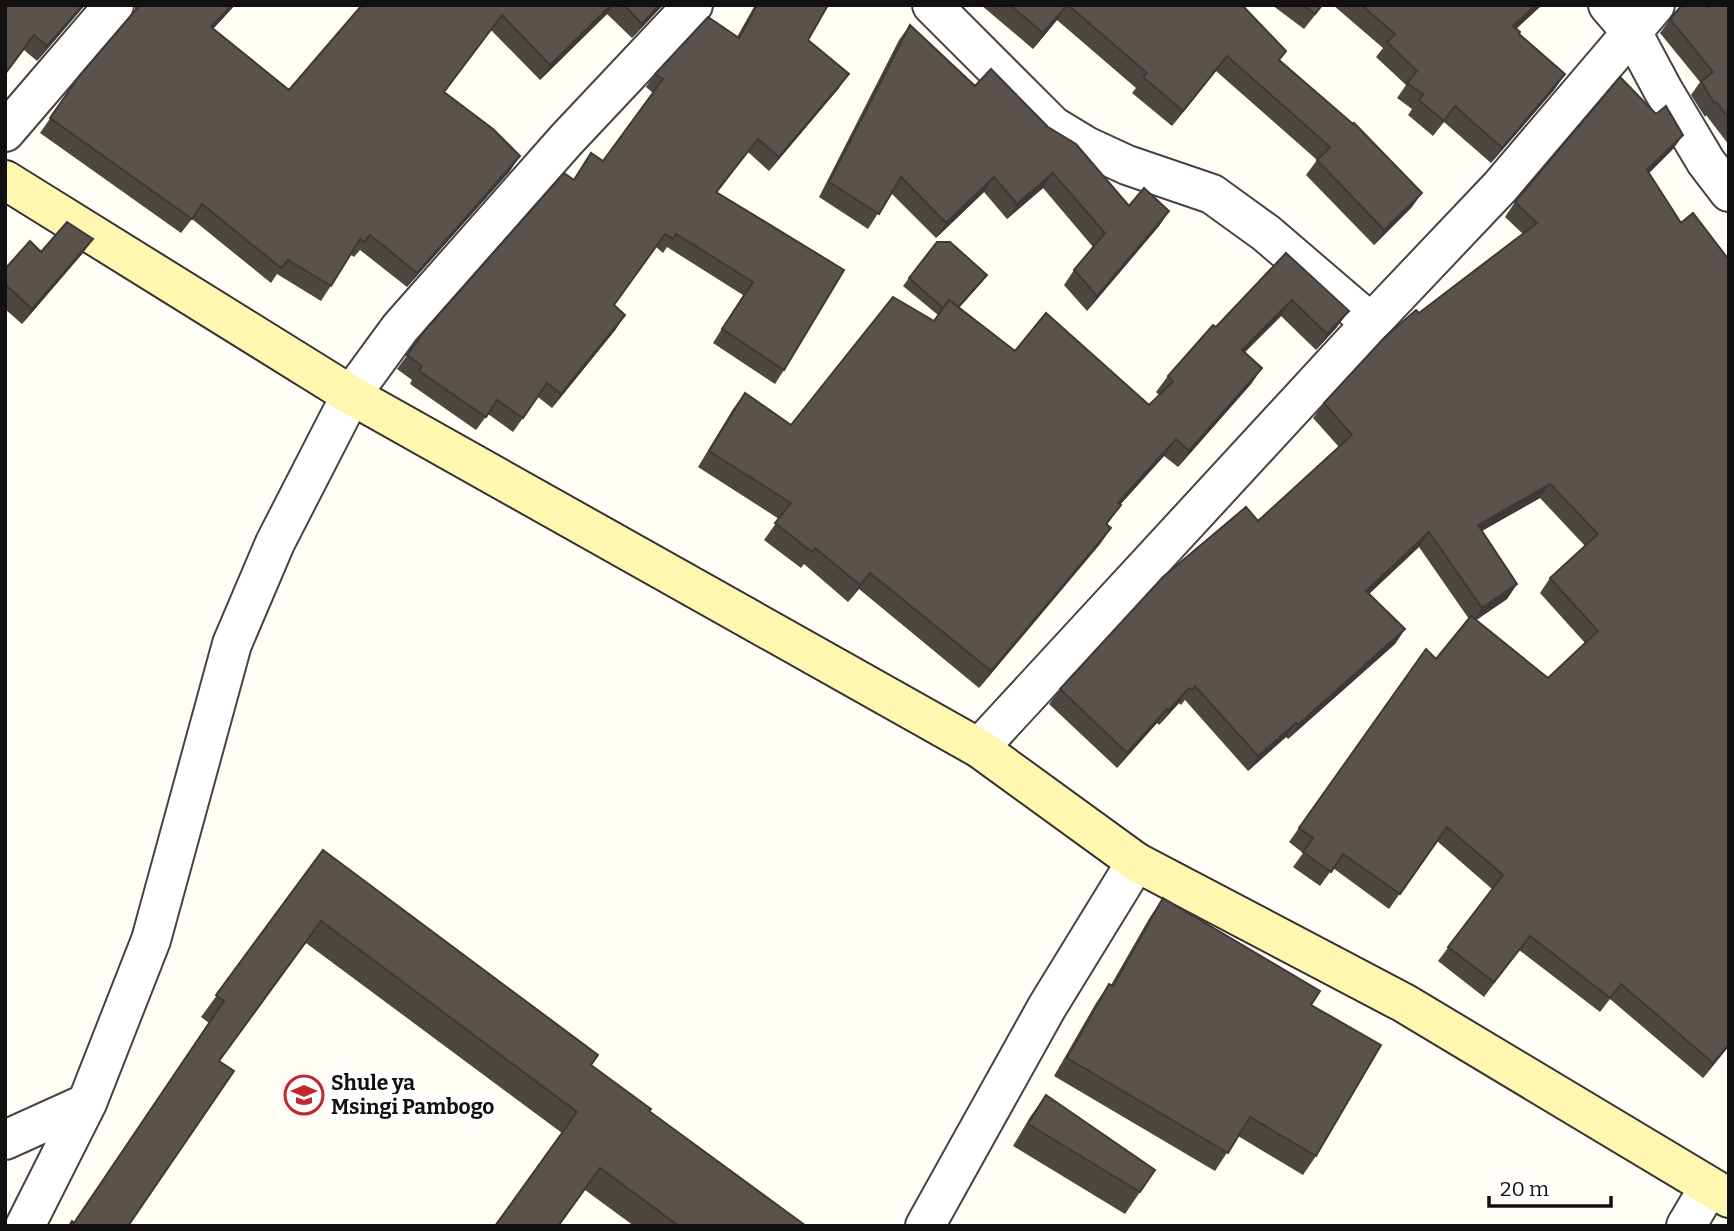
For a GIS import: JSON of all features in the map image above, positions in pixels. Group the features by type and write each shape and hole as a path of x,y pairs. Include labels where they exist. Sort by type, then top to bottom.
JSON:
{"street":[{"path":"5,132 114,5"},
{"path":"25,1226 87,1103 151,940 232,644 275,543 351,395 400,328 566,141 693,5"},
{"path":"932,5 1053,125 1086,146 1127,165 1212,194 1266,233 1371,323"},
{"path":"1608,5 1644,20 1706,162 1729,192"},
{"path":"979,748 1500,187 1644,20"},
{"path":"5,180 351,395 979,748 1136,862 1404,1003 1719,1193 1686,1226"},
{"path":"925,1226 1047,1007 1136,862"},
{"path":"5,1140 87,1103"}],"building":[{"path":"5,5 83,5 47,46 34,35 5,74"},
{"path":"140,5 232,5 211,27 289,90 362,5 611,5 550,65 502,15 444,92 493,129 520,156 417,273 370,235 364,242 360,239 331,286 288,260 281,268 202,204 192,219 50,118 80,75"},
{"path":"624,5 659,5 642,24"},
{"path":"757,5 828,5 808,40 849,74 779,157 758,139 716,192 844,270 784,370 722,329 753,282 676,234 673,239 665,234 614,305 625,315 561,394 547,383 523,418 497,400 486,417 419,371 422,366 407,355 427,328 564,173 574,180 591,153 603,161 663,79 655,74 708,17 739,38"},
{"path":"1010,5 1067,5 1043,33"},
{"path":"1068,5 1242,5 1286,51 1279,60 1354,123 1422,193 1384,230 1317,160 1330,147 1227,56 1183,111 1143,77 1147,73"},
{"path":"1303,5 1322,5 1315,14"},
{"path":"1361,5 1536,5 1513,26 1565,74 1502,148 1455,106 1444,121 1419,100 1423,94 1407,83 1417,71 1387,42 1395,34"},
{"path":"1682,5 1729,5 1729,118 1716,102 1714,103 1701,81 1713,72 1670,19"},
{"path":"910,25 975,86 991,69 1048,127 1076,144 1129,206 1144,188 1169,211 1097,296 1074,270 1105,233 1053,173 1017,204 994,177 946,223 901,177 879,214 829,182"},
{"path":"1620,77 1656,114 1666,106 1683,135 1647,170 1681,223 1693,213 1729,260 1729,1044 1713,1063 1621,984 1610,998 1530,936 1494,982 1448,947 1503,875 1447,827 1400,894 1343,854 1331,872 1303,852 1313,838 1299,828 1426,649 1436,659 1471,616 1548,678 1598,631 1550,578 1598,534 1550,484 1478,525 1517,584 1482,608 1429,532 1366,591 1405,629 1298,725 1296,723 1258,756 1195,686 1192,690 1189,688 1169,710 1167,709 1127,753 1060,689 1163,577 1246,507 1258,521 1352,435 1324,403 1385,337 1416,310 1419,313 1537,223 1515,202"},
{"path":"67,222 93,239 32,309 5,284 5,269 30,241 41,252"},
{"path":"937,242 950,242 987,275 958,307 949,300 943,308 909,278"},
{"path":"1286,253 1349,311 1327,334 1292,300 1242,350 1262,368 1189,451 1176,439 1118,503 1121,505 1106,524 1111,528 991,671 870,573 860,585 815,548 812,552 775,523 791,503 709,451 745,393 791,425 893,297 934,321 949,300 1015,351 1046,313 1149,405 1173,382 1168,376 1213,325 1216,327"},
{"path":"323,850 598,1055 591,1065 806,1226 679,1226 600,1168 558,1226 495,1226 577,1112 321,921 219,1061 234,1071 128,1226 69,1226 72,1221 74,1223 224,1001 216,995"},
{"path":"1163,898 1320,991 1311,1005 1381,1045 1316,1156 1250,1117 1228,1153 1067,1058 1109,984 1113,986"},
{"path":"1046,1095 1155,1170 1140,1192 1028,1124"}],"place":[{"name":"Shule ya Msingi Pambogo","path":"304,1095"}]}
